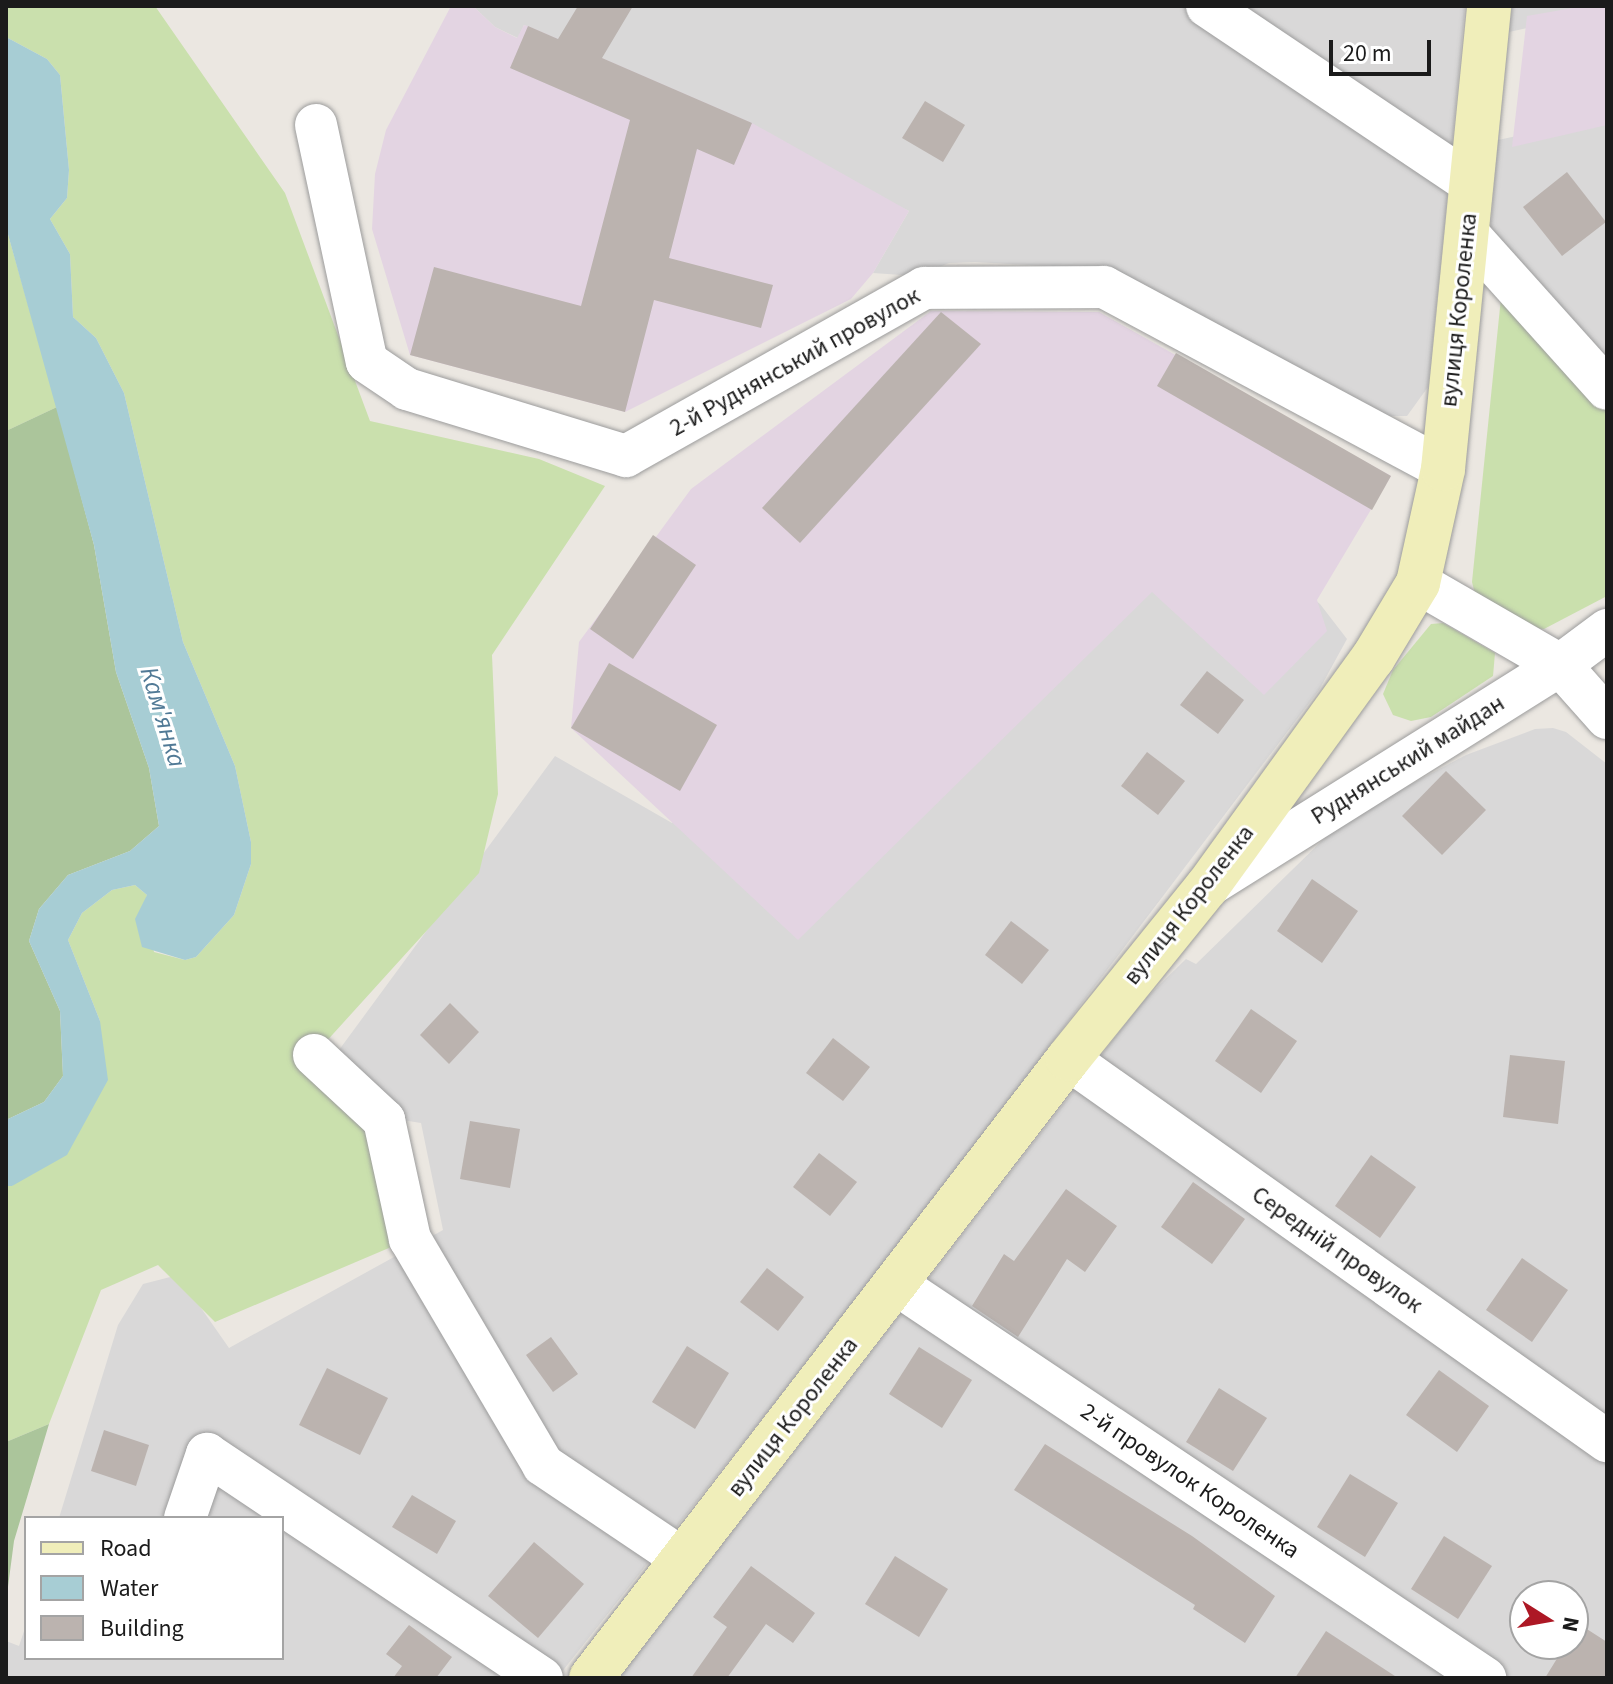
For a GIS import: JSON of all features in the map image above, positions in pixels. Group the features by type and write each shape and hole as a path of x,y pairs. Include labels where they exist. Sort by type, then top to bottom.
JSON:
{"street":[{"path":"1207,6 1472,184"},
{"name":"вулиця Короленка","path":"591,1678 1068,1059 1207,887 1373,658 1418,583 1443,469 1489,6"},
{"name":"2-й Руднянський провулок","path":"316,125 367,362 422,394 626,456 924,288 1104,287 1443,469"},
{"path":"1468,234 1607,389"},
{"path":"1418,583 1560,665 1607,718"},
{"name":"Руднянський майдан","path":"1207,887 1560,665 1607,630"},
{"path":"314,1055 384,1120 410,1239 543,1465 683,1559"},
{"name":"Середній провулок","path":"1068,1059 1607,1441"},
{"name":"2-й провулок Короленка","path":"896,1284 1485,1678"},
{"path":"186,1516 207,1454 542,1678"}],"shaded area":[{"path":"451,6 473,6 495,27 517,38 524,25 528,26 752,123 909,211 873,273 851,299 625,412 410,355 372,229 375,174 386,130"},
{"path":"473,6 1189,6 1448,191 1428,387 1407,416 1384,416 1116,270 975,262 949,263 916,276 873,273 909,211 524,25 518,38 495,27"},
{"path":"1231,6 1465,6 1452,146"},
{"path":"1512,6 1607,6 1607,10 1509,32"},
{"path":"1584,6 1607,6 1607,125 1512,147 1527,16"},
{"path":"1607,117 1607,373 1490,235 1498,140"},
{"path":"931,311 1099,312 1391,476 1317,600 1327,631 1264,695 1152,592 798,940 571,728 579,642 691,489"},
{"path":"1244,546 1320,604 1347,639 1319,690 889,1258 557,1678 6,1678 6,1641 19,1646 24,1631 24,1660 284,1660 284,1516 60,1516 118,1325 143,1284 178,1275 229,1348 443,1230 421,1123 396,1119 339,1050 555,756 672,823 743,695 1158,582"},
{"path":"1553,728 1566,732 1607,764 1607,1678 619,1678 1144,1000 1186,959 1196,964 1334,829 1360,811 1466,755 1535,729"}],"green space":[{"path":"6,6 155,6 285,193 370,421 539,459 605,486 492,655 498,794 479,873 314,1055 384,1120 410,1239 215,1322 158,1265 101,1290 49,1424 6,1442 6,1186 12,1186 100,1021 68,940 82,913 112,890 135,885 147,895 144,908 154,952 185,960 196,957 234,915 251,864 251,842 235,766 183,642 124,393 96,338 73,317 70,254 50,219 67,198 69,170 60,75 47,59 6,37"},
{"path":"6,227 57,407 6,431"},
{"path":"1502,288 1607,407 1607,596 1544,629 1532,628 1475,594 1472,582"},
{"path":"57,407 94,545 116,672 149,768 159,826 130,851 68,875 39,909 29,941 60,1011 63,1076 44,1102 6,1120 6,431"},
{"path":"1443,623 1495,653 1493,676 1431,717 1411,721 1393,715 1383,694 1393,670 1431,624"},
{"path":"49,1424 14,1541 6,1602 6,1442"}],"water":[{"name":"Кам'янка","path":"6,37 47,59 60,75 69,170 67,198 50,219 70,254 73,317 96,338 124,393 183,642 235,766 251,842 251,864 234,915 196,957 185,960 142,947 135,919 147,895 135,885 112,890 82,913 68,940 100,1021 108,1080 67,1155 12,1186 6,1186 6,1120 44,1102 63,1076 60,1011 29,941 39,909 68,875 130,851 159,826 149,768 116,672 94,545 6,227"}],"building":[{"path":"578,6 633,6 602,58 752,123 734,165 697,149 669,258 773,285 761,328 654,300 625,412 410,355 434,267 581,306 630,120 510,68 528,26 558,39"},
{"path":"925,101 965,125 943,162 902,138"},
{"path":"1567,172 1606,222 1562,256 1523,207"},
{"path":"941,312 981,344 800,543 762,508"},
{"path":"1176,353 1391,476 1372,510 1157,386"},
{"path":"653,535 696,565 633,659 590,629"},
{"path":"609,663 717,725 680,791 571,728"},
{"path":"1207,671 1244,700 1218,734 1180,705"},
{"path":"1147,752 1185,781 1158,815 1121,786"},
{"path":"1446,771 1486,810 1442,855 1402,816"},
{"path":"1312,879 1358,911 1322,963 1277,931"},
{"path":"1011,921 1049,950 1022,984 985,955"},
{"path":"450,1003 479,1032 449,1064 420,1035"},
{"path":"1251,1009 1297,1041 1261,1093 1215,1061"},
{"path":"833,1038 870,1067 843,1101 806,1073"},
{"path":"1510,1055 1565,1061 1558,1124 1503,1117"},
{"path":"470,1121 520,1129 510,1188 460,1179"},
{"path":"819,1153 857,1182 830,1216 793,1187"},
{"path":"1371,1155 1416,1187 1380,1238 1335,1206"},
{"path":"1193,1182 1245,1219 1212,1264 1161,1227"},
{"path":"1066,1189 1117,1226 1085,1272 1067,1259 1018,1337 972,1306 1004,1254 1014,1261"},
{"path":"1522,1258 1568,1290 1532,1342 1486,1310"},
{"path":"767,1268 804,1297 778,1331 740,1302"},
{"path":"551,1337 578,1374 553,1392 526,1355"},
{"path":"687,1346 729,1373 695,1429 652,1402"},
{"path":"919,1347 972,1380 942,1428 889,1394"},
{"path":"327,1368 388,1398 360,1455 299,1425"},
{"path":"1439,1370 1489,1406 1457,1452 1406,1415"},
{"path":"1219,1388 1267,1418 1233,1471 1186,1442"},
{"path":"104,1430 149,1445 136,1486 91,1471"},
{"path":"1045,1444 1192,1536 1275,1596 1245,1643 1193,1609 1195,1605 1014,1490"},
{"path":"1350,1474 1398,1503 1365,1557 1317,1527"},
{"path":"412,1495 456,1521 437,1554 392,1527"},
{"path":"1444,1536 1492,1566 1458,1619 1411,1589"},
{"path":"534,1542 584,1584 538,1638 488,1596"},
{"path":"895,1556 948,1589 919,1637 865,1604"},
{"path":"751,1566 815,1613 793,1643 766,1624 727,1678 691,1678 727,1627 713,1617"},
{"path":"409,1625 452,1657 436,1678 393,1678 402,1666 386,1654"},
{"path":"1589,1630 1607,1642 1607,1678 1545,1678 1556,1660 1589,1660"},
{"path":"1326,1631 1398,1678 1295,1678"}]}
